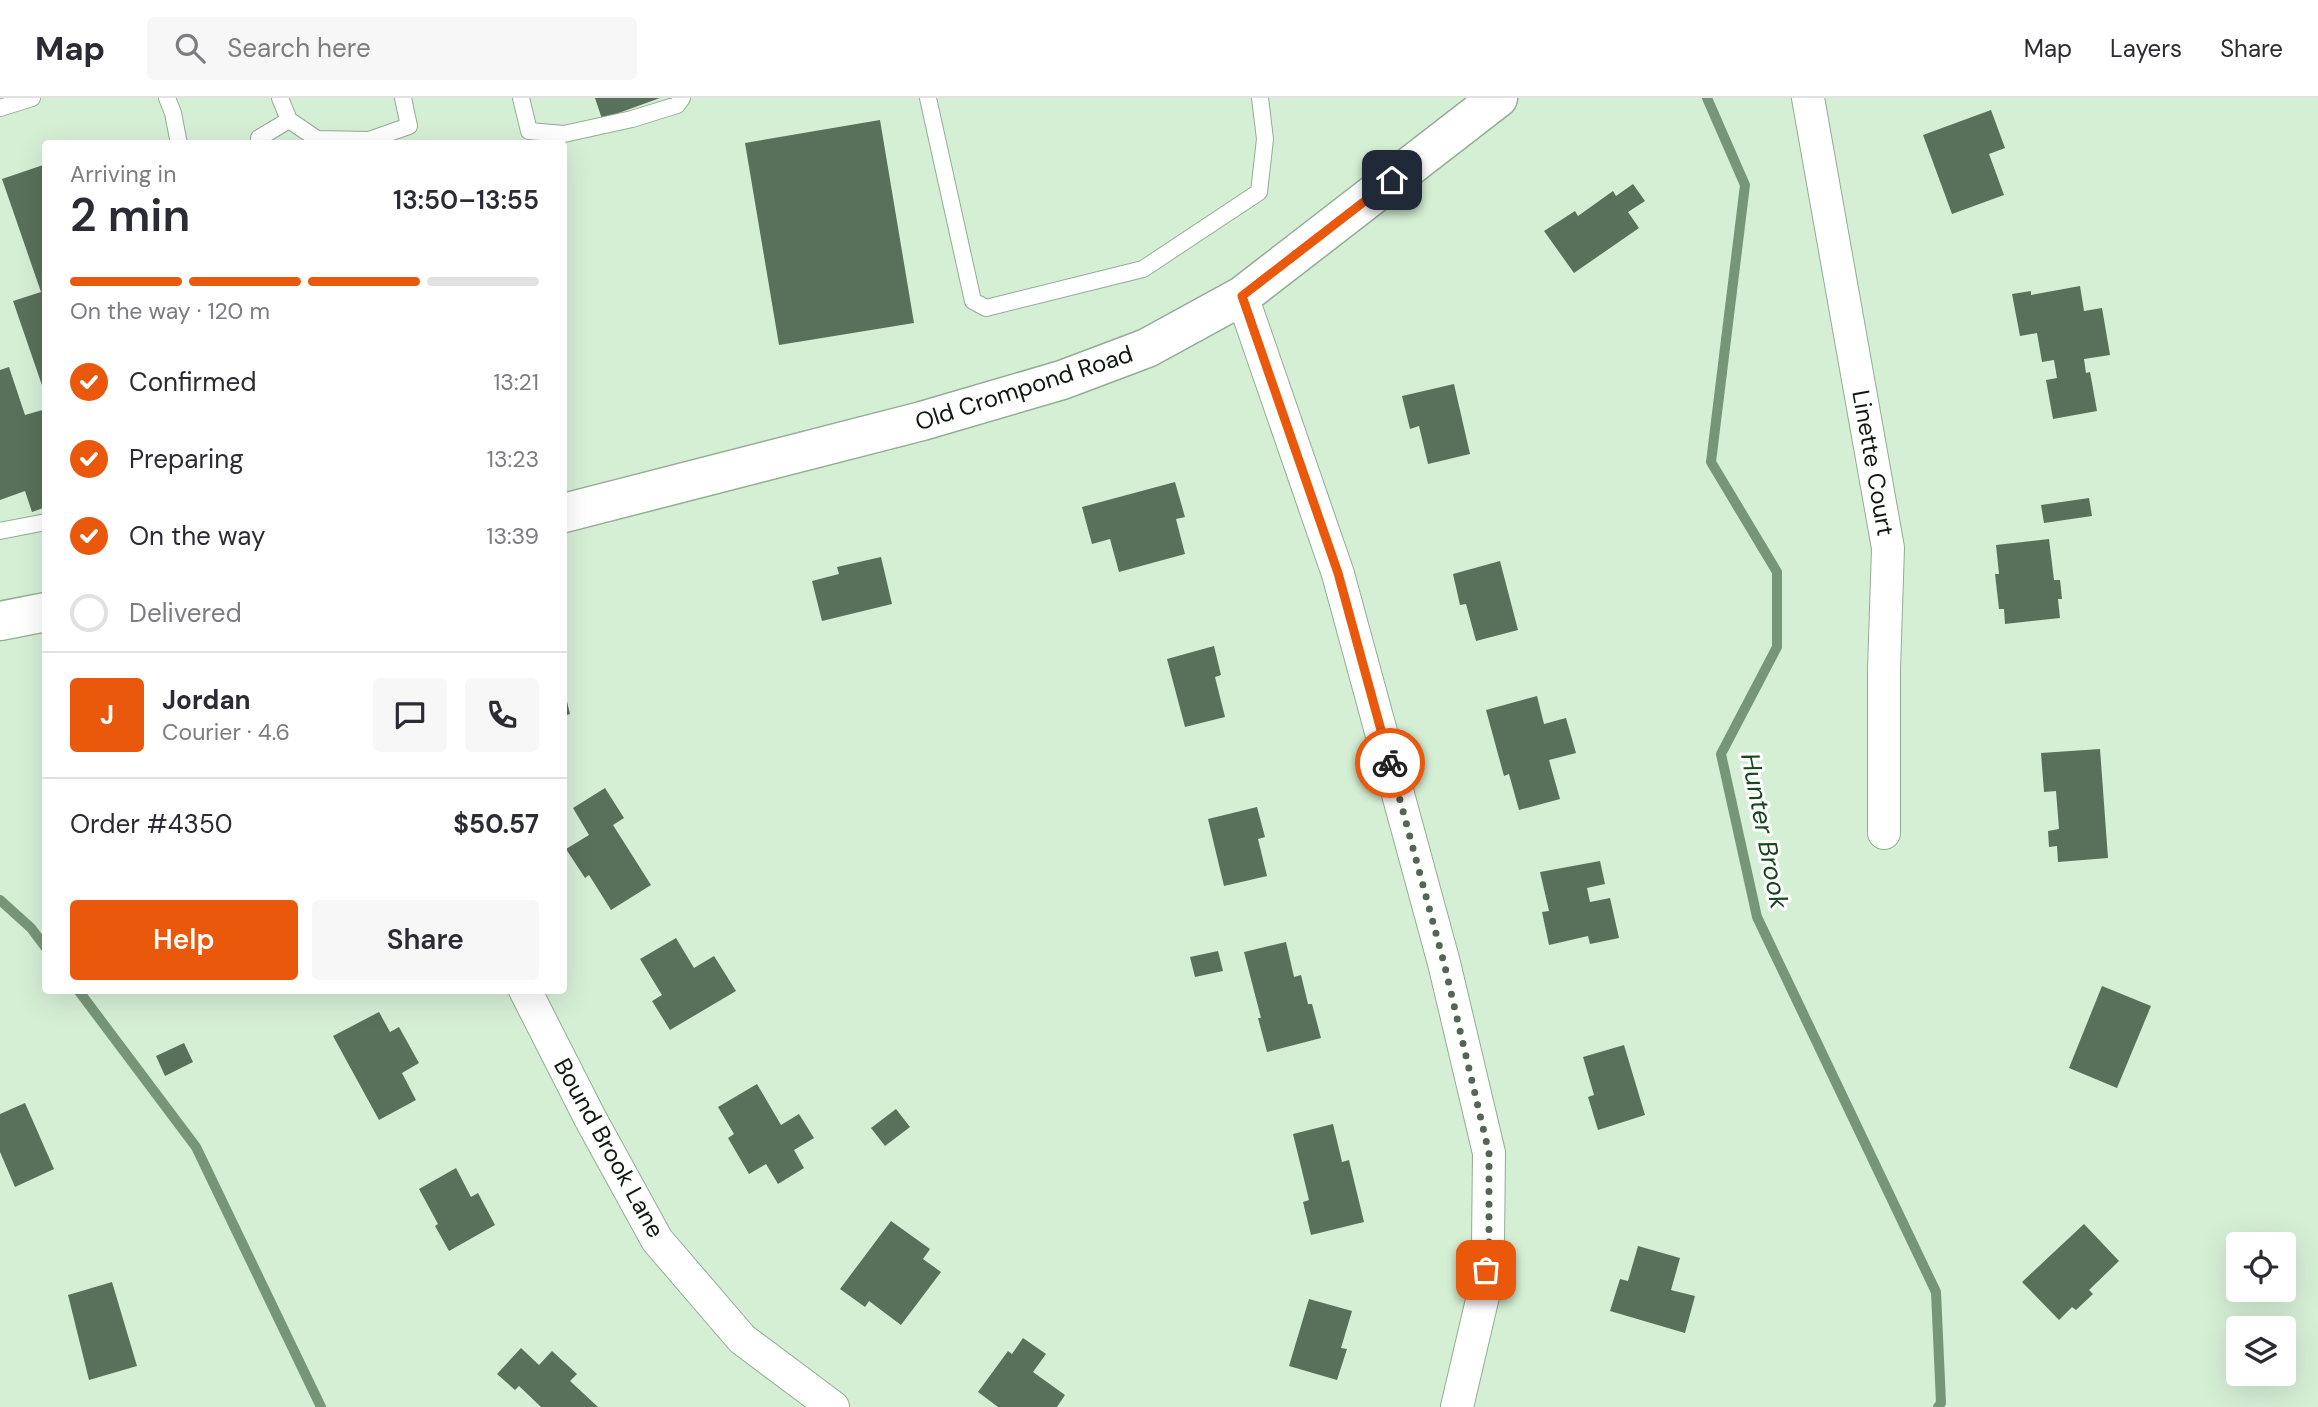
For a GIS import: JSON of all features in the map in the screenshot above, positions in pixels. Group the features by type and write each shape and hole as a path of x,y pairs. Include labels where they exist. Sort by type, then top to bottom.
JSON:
{"street":[{"name":"Old Crompond Road","path":"567,512 922,421 1062,380 1147,348 1242,296 1498,98"},
{"name":"Linette Court","path":"1808,98 1888,548 1884,670 1884,833"},
{"path":"1242,296 1338,573 1444,963 1489,1153 1489,1244 1483,1296 1457,1407"},
{"path":"0,621 42,613"},
{"name":"Bound Brook Lane","path":"527,994 590,1118 657,1240 742,1339 833,1407"}],"lane":[{"path":"0,108 32,98"},
{"path":"167,98 178,140"},
{"path":"280,98 289,120 317,139 369,140 409,127 402,98"},
{"path":"521,98 529,131 564,134 632,119 677,105 682,98"},
{"path":"928,98 973,301 986,308 1143,270 1259,192 1265,138 1260,98"},
{"path":"259,140 289,120"},
{"path":"0,531 42,524"}],"building":[{"path":"595,98 660,98 602,119"},
{"path":"1991,110 2005,148 1989,154 2004,195 1952,214 1923,135"},
{"path":"880,120 914,323 779,345 745,143"},
{"path":"42,165 42,385 13,301 41,292 2,179"},
{"path":"1633,184 1645,201 1628,212 1639,228 1574,273 1544,231 1575,211 1578,216 1613,191 1616,196"},
{"path":"2080,286 2084,311 2102,308 2110,355 2084,359 2086,373 2090,372 2097,411 2053,419 2046,380 2057,378 2054,360 2042,362 2037,333 2020,336 2012,294 2031,291 2031,295"},
{"path":"9,367 25,415 42,410 42,508 32,512 25,491 0,500 0,370"},
{"path":"1454,384 1470,454 1428,464 1419,426 1410,429 1402,396"},
{"path":"1175,482 1185,517 1176,519 1185,554 1119,572 1110,539 1092,544 1082,507"},
{"path":"2089,498 2092,516 2044,523 2041,505"},
{"path":"2049,539 2054,580 2060,580 2060,618 2005,624 2004,609 1999,609 1995,574 1999,574 1996,545"},
{"path":"881,557 892,604 822,621 812,581 839,574 837,567"},
{"path":"1500,561 1518,630 1476,641 1466,604 1460,605 1453,574"},
{"path":"1214,646 1221,675 1215,677 1225,717 1185,727 1167,659"},
{"path":"1537,696 1544,724 1566,718 1576,753 1549,760 1560,799 1519,810 1509,774 1504,776 1486,710"},
{"path":"2100,749 2108,858 2058,862 2057,846 2049,847 2048,831 2059,829 2056,791 2044,792 2041,753"},
{"path":"605,788 624,818 613,825 651,885 611,910 589,875 585,878 567,851 589,835 573,808"},
{"path":"1257,807 1265,837 1258,839 1267,876 1224,886 1208,819"},
{"path":"1600,861 1605,884 1587,888 1590,902 1610,898 1619,938 1590,944 1588,936 1549,945 1542,912 1549,911 1540,872"},
{"path":"676,938 694,968 714,956 736,991 670,1030 652,1001 662,995 640,959"},
{"path":"1286,942 1294,977 1301,975 1308,1004 1312,1004 1321,1038 1267,1052 1244,952"},
{"path":"1218,951 1223,971 1195,977 1190,957"},
{"path":"2102,986 2151,1006 2117,1088 2069,1068"},
{"path":"379,1012 390,1032 399,1027 419,1063 402,1073 416,1100 379,1120 333,1036"},
{"path":"184,1043 193,1062 165,1076 156,1056"},
{"path":"1624,1045 1645,1115 1598,1130 1588,1097 1594,1095 1583,1057"},
{"path":"757,1084 781,1125 799,1114 814,1138 794,1150 804,1168 778,1184 766,1164 749,1174 728,1138 734,1134 718,1107"},
{"path":"25,1103 54,1169 15,1187 0,1152 0,1114"},
{"path":"896,1109 910,1127 885,1146 871,1128"},
{"path":"1333,1124 1342,1162 1349,1160 1364,1222 1311,1235 1303,1202 1309,1200 1293,1134"},
{"path":"456,1168 471,1197 478,1193 495,1225 449,1251 419,1189"},
{"path":"891,1221 930,1249 923,1259 941,1272 901,1325 869,1301 865,1307 840,1289"},
{"path":"2084,1224 2119,1261 2089,1290 2093,1294 2076,1310 2072,1307 2059,1320 2022,1282"},
{"path":"1638,1246 1680,1258 1671,1290 1695,1296 1685,1333 1610,1311 1620,1279 1628,1281"},
{"path":"112,1282 137,1366 89,1380 68,1295"},
{"path":"1309,1299 1352,1311 1341,1348 1347,1349 1337,1380 1289,1366"},
{"path":"1023,1338 1046,1354 1033,1372 1065,1395 1057,1407 998,1407 978,1392 1008,1351 1012,1354"},
{"path":"521,1348 539,1365 552,1351 577,1374 570,1381 598,1407 541,1407 519,1386 515,1390 497,1374"}],"waterway":[{"name":"Hunter Brook","path":"1707,98 1745,185 1711,462 1777,572 1777,647 1721,754 1757,917 1936,1292 1941,1403 1938,1407"},
{"path":"0,900 31,928 42,943"},
{"path":"81,994 196,1147 321,1407"}],"way so far":[{"path":"1390,763 1444,963 1489,1153 1489,1244 1486,1270"}],"route":[{"path":"1390,763 1338,573 1242,296 1392,180"}]}
